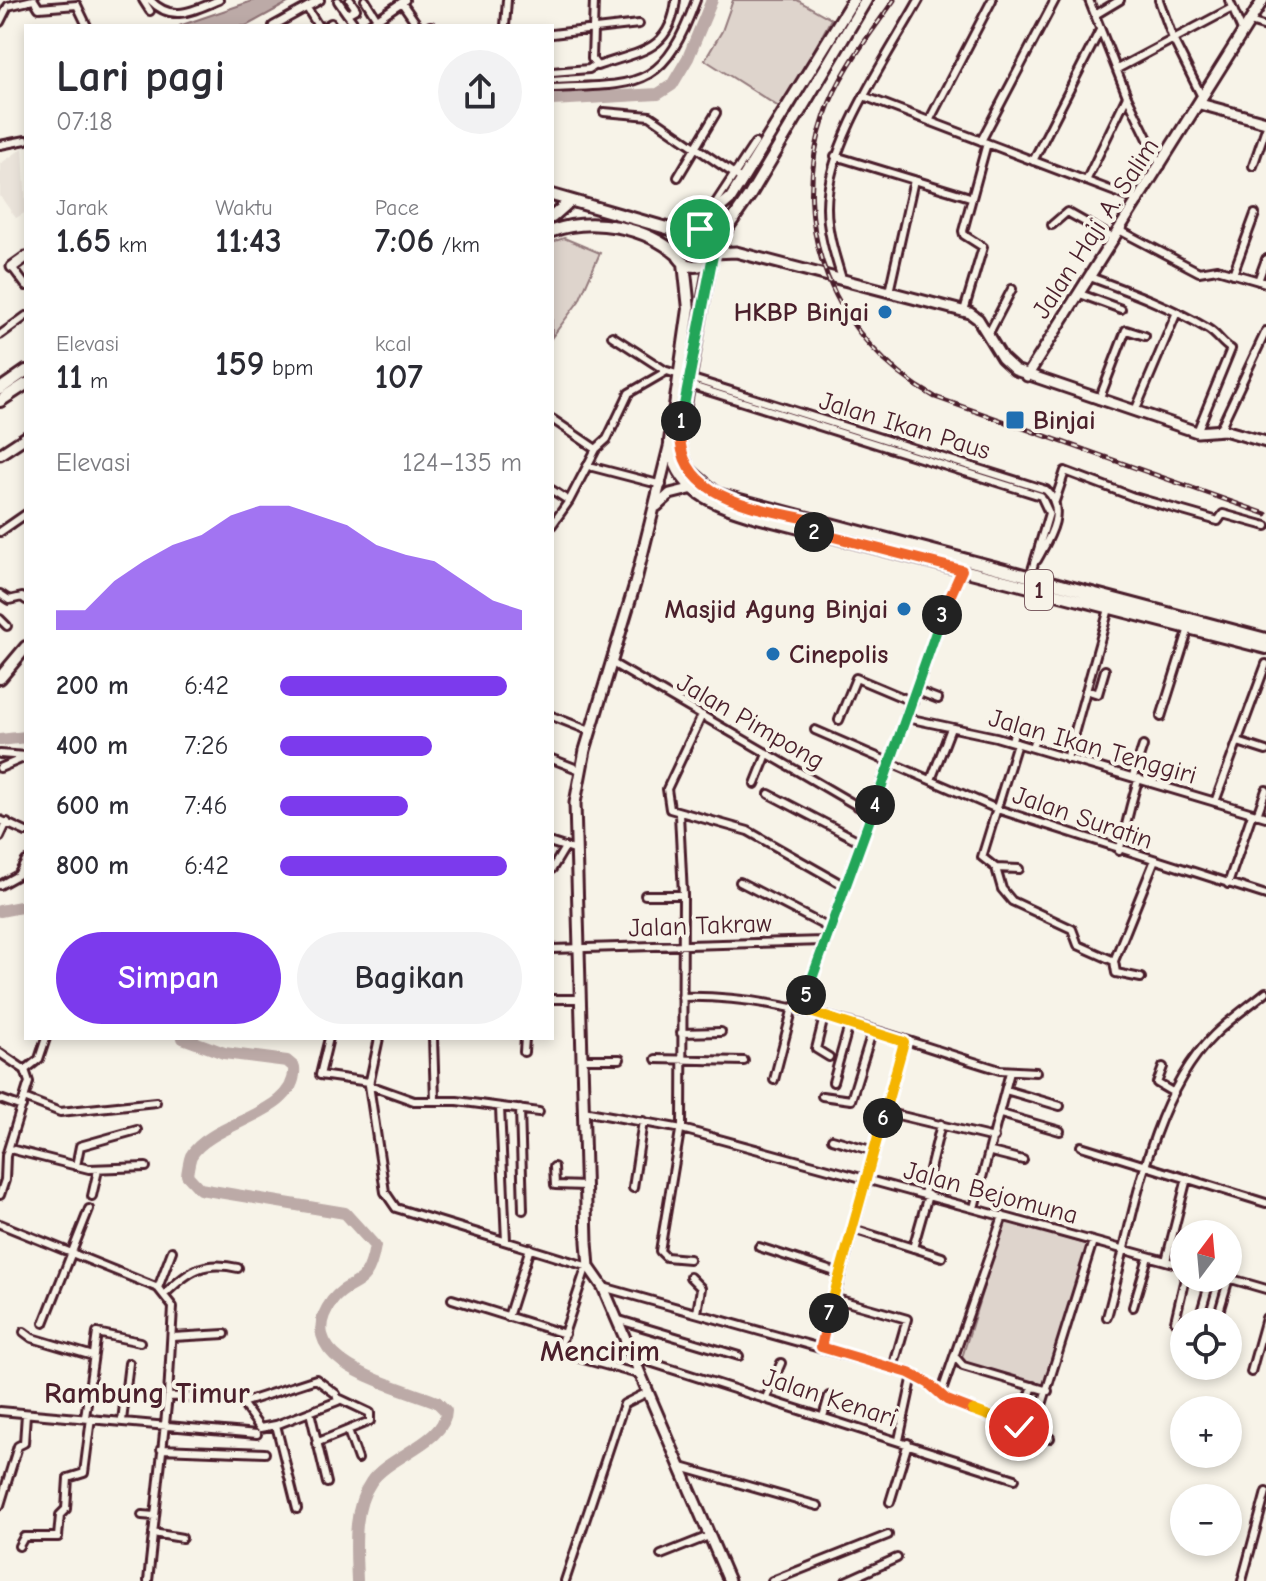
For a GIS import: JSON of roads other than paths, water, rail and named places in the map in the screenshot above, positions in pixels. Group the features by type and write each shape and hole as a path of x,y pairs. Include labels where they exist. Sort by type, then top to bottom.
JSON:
{"main road":[{"path":"689,231 721,209 739,177 760,154 853,0"},
{"name":"1","path":"813,526 717,494 699,482 681,454 679,377 713,253 866,0"},
{"path":"760,154 771,160"},
{"path":"554,196 617,214 708,234 713,253 696,266 654,240 615,228 584,222 554,230"},
{"path":"555,212 570,201"},
{"path":"615,228 617,214"},
{"name":"1","path":"689,231 677,246 689,309 670,441 672,460 690,489 728,508 813,526 1110,603 1266,639"},
{"path":"0,389 24,372"},
{"path":"0,401 24,385"},
{"name":"1","path":"1110,603 1266,648"},
{"path":"0,678 24,649"}],"street":[{"path":"0,22 8,6 34,0 39,8 77,5 86,24"},
{"path":"143,0 150,11"},
{"path":"150,0 170,15 219,0"},
{"path":"277,24 320,0"},
{"path":"347,14 356,9 350,0"},
{"path":"365,0 377,19"},
{"path":"505,24 507,0"},
{"path":"594,0 595,65"},
{"path":"554,72 589,69 656,46 669,30 676,0"},
{"path":"554,88 606,86 646,78 663,66 684,32 696,0"},
{"path":"842,279 831,245 827,206 835,156 919,0"},
{"path":"929,121 992,0"},
{"path":"964,311 983,247 963,233 984,142 1055,0"},
{"path":"1089,0 1127,96 1161,166"},
{"path":"1095,15 1120,0"},
{"path":"1159,0 1201,100 1266,122"},
{"path":"1229,0 1243,33"},
{"name":"Jalan Haji A. Salim","path":"1027,376 1263,0"},
{"path":"338,1 354,24"},
{"path":"370,24 403,1 417,24"},
{"path":"307,8 317,24"},
{"path":"1117,69 1232,8"},
{"path":"1250,22 1266,27"},
{"path":"554,34 639,24"},
{"path":"1033,161 1100,30"},
{"path":"1086,181 1127,96"},
{"path":"866,97 1139,201"},
{"path":"604,112 650,116 739,177"},
{"path":"678,177 716,113"},
{"path":"1253,166 1266,128"},
{"path":"0,145 24,140"},
{"path":"713,207 739,177 755,143"},
{"path":"835,156 970,197"},
{"path":"889,292 914,180"},
{"path":"1052,225 1067,212 1199,272 1214,268 1262,282 1266,259"},
{"path":"1233,274 1255,214"},
{"path":"713,253 736,252 964,311 978,319 1002,358 1027,376 1197,432 1219,431 1266,441"},
{"path":"24,258 12,267 24,283"},
{"path":"1090,277 1177,312 1209,330 1216,335 1217,341 1231,349 1197,432"},
{"path":"989,333 1012,289"},
{"path":"1080,294 1121,309"},
{"path":"1135,411 1177,312"},
{"path":"0,335 24,317"},
{"path":"1099,400 1126,330 1145,336"},
{"path":"1219,431 1266,331"},
{"name":"Jalan Ikan Paus","path":"612,336 679,377 907,450 1045,500 1049,513 1037,560"},
{"path":"554,520 569,501 596,449 607,439 629,393 679,377"},
{"path":"554,420 596,449"},
{"path":"0,454 24,438"},
{"path":"638,1374 560,1355 558,1348 588,1266 578,949 569,850 580,770 662,485 670,441"},
{"name":"Jalan Ikan Paus","path":"907,450 1046,490 1055,501 1057,514 1029,582"},
{"path":"589,466 662,485"},
{"path":"1055,501 1065,471 1134,497 1218,521 1223,514 1266,526"},
{"path":"655,508 670,494 690,489"},
{"path":"554,491 569,501"},
{"path":"0,532 24,515"},
{"path":"801,1009 944,611 964,565"},
{"path":"0,594 9,600 24,598"},
{"path":"1067,759 1110,603"},
{"path":"0,619 7,626"},
{"path":"1161,717 1189,628"},
{"name":"Jalan Pimpong","path":"612,663 871,814"},
{"path":"1215,802 1266,664"},
{"path":"1086,690 1098,694 1105,670"},
{"path":"839,720 856,678 913,702"},
{"path":"917,691 938,699"},
{"path":"702,715 667,789 667,804 679,814 748,831 845,886"},
{"path":"554,717 590,731"},
{"name":"Jalan Ikan Tenggiri","path":"907,718 1014,742 1266,817"},
{"path":"1017,721 997,809 981,854 996,868 1002,889 1012,901 1072,929 1078,945 1114,961"},
{"path":"931,780 951,728"},
{"name":"Jalan Pimpong","path":"815,730 891,764"},
{"path":"1032,747 1038,731"},
{"path":"1238,742 1266,751"},
{"path":"1119,851 1143,746"},
{"path":"0,754 24,756"},
{"path":"755,784 767,754"},
{"path":"0,768 24,757"},
{"path":"554,760 580,770"},
{"name":"Jalan Suratin","path":"891,764 997,809 1119,851 1266,895"},
{"path":"1228,884 1266,790"},
{"path":"769,794 861,842"},
{"path":"679,814 683,895 681,1130 660,1251 666,1257 689,1259"},
{"path":"0,837 4,821 24,831"},
{"path":"554,844 569,850"},
{"path":"554,867 569,850"},
{"path":"1141,978 1116,973 1114,961 1154,862"},
{"path":"0,885 18,875 24,864"},
{"path":"996,868 1019,869"},
{"path":"740,882 829,928"},
{"path":"645,895 683,895"},
{"name":"Jalan Takraw","path":"554,949 824,941"},
{"path":"1107,1317 1145,1165 1174,1093 1214,1035 1266,992"},
{"path":"682,997 728,996 793,1007 1010,1072 1036,1072"},
{"path":"554,999 579,999"},
{"path":"774,1080 793,1007"},
{"path":"824,1017 816,1049 829,1057"},
{"path":"833,1082 849,1025"},
{"path":"681,1033 721,1032"},
{"path":"822,1096 851,1100 872,1032"},
{"path":"25,1070 39,1059 45,1040"},
{"path":"329,1040 320,1075 369,1084 414,1101 435,1100 539,1112"},
{"path":"379,1040 369,1084 385,1192 396,1208 588,1266 603,1287 729,1581"},
{"path":"433,1040 435,1100"},
{"path":"524,1052 525,1040"},
{"name":"Jalan Bejomuna","path":"904,1042 866,1178 1170,1262"},
{"path":"0,1053 25,1070 29,1082 5,1153 5,1180 0,1195"},
{"path":"581,1059 620,1059"},
{"path":"656,1059 682,1062 744,1061"},
{"path":"1163,1067 1157,1083 1174,1093"},
{"path":"974,1208 1010,1072"},
{"path":"1006,1090 1060,1106"},
{"path":"24,1098 60,1112 156,1102"},
{"path":"0,1099 22,1107"},
{"path":"500,1108 506,1241"},
{"path":"520,1109 523,1210"},
{"path":"583,1111 643,1121 866,1178 821,1347"},
{"path":"885,1112 994,1138"},
{"path":"1001,1114 1060,1131"},
{"path":"633,1188 643,1121"},
{"path":"913,1248 941,1124"},
{"path":"76,1166 80,1146 137,1130"},
{"path":"832,1139 874,1151"},
{"path":"1081,1146 1266,1203"},
{"path":"991,1152 1023,1160"},
{"path":"5,1153 98,1170 146,1167"},
{"path":"554,1167 555,1185 586,1186"},
{"path":"92,1196 98,1170"},
{"path":"1166,1261 1187,1178"},
{"path":"44,1323 89,1209"},
{"path":"941,1394 1003,1216"},
{"path":"0,1224 158,1288 173,1307 168,1396 148,1581"},
{"path":"853,1229 942,1257"},
{"path":"1036,1424 1093,1241"},
{"path":"759,1247 841,1274"},
{"path":"508,1317 530,1248"},
{"path":"158,1288 172,1251"},
{"path":"1133,1307 1148,1257"},
{"path":"165,1294 191,1269 218,1265 238,1268"},
{"path":"1242,1282 1264,1288 1266,1276"},
{"path":"690,1277 701,1288 697,1313"},
{"path":"603,1287 893,1368 913,1375 947,1400 1050,1438"},
{"path":"833,1298 907,1319 893,1368"},
{"path":"452,1299 565,1334"},
{"path":"1251,1372 1266,1318"},
{"path":"616,1319 739,1356"},
{"path":"24,1332 32,1338 93,1356"},
{"path":"19,1546 24,1537 58,1537 60,1515 67,1506 68,1478 84,1473 97,1333 140,1342"},
{"path":"173,1337 225,1334"},
{"name":"Jalan Kenari","path":"631,1356 1015,1479"},
{"path":"956,1358 963,1366 1048,1391"},
{"path":"122,1421 129,1363"},
{"path":"766,1398 781,1363"},
{"path":"899,1440 913,1375"},
{"path":"168,1396 242,1403 316,1379 332,1389 338,1398 371,1416 368,1424 316,1443"},
{"path":"1019,1427 1033,1386"},
{"path":"565,1581 624,1404 646,1393"},
{"path":"823,1417 829,1396"},
{"path":"242,1403 260,1428 310,1412 338,1398"},
{"path":"0,1411 257,1434"},
{"path":"310,1412 327,1483"},
{"path":"0,1505 18,1446 24,1443 26,1414"},
{"path":"276,1425 297,1509"},
{"path":"348,1431 358,1459"},
{"path":"890,1502 908,1443"},
{"path":"161,1449 265,1453"},
{"path":"678,1466 818,1506"},
{"path":"1242,1581 1266,1492"},
{"path":"142,1515 155,1516"},
{"path":"153,1533 182,1538"},
{"path":"772,1581 888,1535"},
{"path":"661,1555 709,1536"},
{"path":"846,1581 897,1558"}],"waterway":[{"path":"554,100 658,94 672,85 688,58 712,0"},
{"path":"0,535 9,533 24,519"},
{"path":"0,740 24,737"},
{"path":"0,911 24,906"},
{"path":"188,1040 224,1053 287,1061 294,1067 292,1083 283,1096 269,1107 201,1144 191,1156 187,1175 200,1189 345,1213 375,1246 372,1261 363,1278 332,1301 322,1322 324,1340 336,1356 354,1369 437,1402 446,1411 437,1432 379,1473 365,1493 356,1530 357,1581"}],"railway":[{"path":"894,0 838,84 825,115 814,157 812,198 816,238 828,277 846,312 870,345 900,373 935,397 1266,514"}],"place":[{"name":"HKBP Binjai","path":"885,312"},
{"name":"Binjai","path":"1015,420"},
{"name":"Masjid Agung Binjai","path":"904,609"},
{"name":"Cinepolis","path":"773,654"}],"district":[{"name":"Mencirim","path":"600,1351"},
{"name":"Rambung Timur","path":"147,1393"}]}
